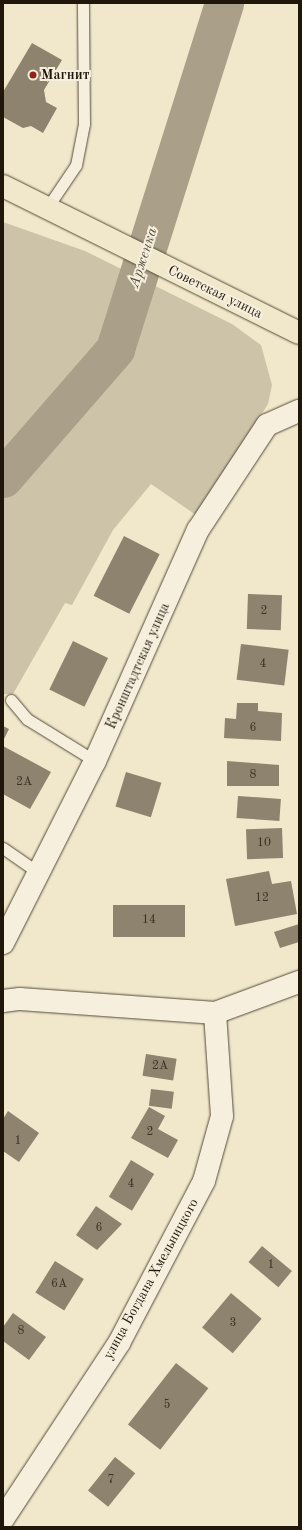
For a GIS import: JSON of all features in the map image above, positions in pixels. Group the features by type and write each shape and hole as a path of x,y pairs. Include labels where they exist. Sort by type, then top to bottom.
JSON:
{"main road":[{"name":"Советская улица","path":"3,186 299,334"}],"street":[{"name":"Кронштадтская улица","path":"3,943 95,761 198,530 267,425 299,411"},
{"path":"3,1001 20,999 215,1013 299,982"},
{"name":"улица Богдана Хмельницкого","path":"3,1519 119,1343 204,1181 222,1116 215,1013"}],"lane":[{"path":"50,210 76,165 84,124 83,3"},
{"path":"11,700 27,719 95,761"},
{"path":"3,848 39,873"}],"shaded area":[{"path":"3,222 85,251 232,324 261,345 272,385 268,404 196,515 151,484 113,530 72,605 65,603 13,694 3,694"}],"building":[{"name":"Магнит","path":"32,43 62,60 44,90 46,102 57,108 43,133 31,126 23,128 3,117 3,92"},
{"path":"124,536 160,554 129,614 94,596"},
{"path":"248,594 282,595 281,630 247,629"},
{"path":"73,641 108,658 84,707 49,690"},
{"path":"241,644 289,650 284,686 237,680"},
{"path":"237,703 258,703 258,711 282,713 281,741 224,738 225,718 236,719"},
{"path":"3,726 9,729 3,741"},
{"path":"3,746 51,772 30,809 3,794"},
{"path":"227,761 279,765 279,786 227,786"},
{"path":"126,772 161,783 151,817 115,806"},
{"path":"238,796 281,799 279,821 236,818"},
{"path":"282,828 283,858 247,859 246,829"},
{"path":"269,871 272,884 291,881 297,914 235,926 226,879"},
{"path":"113,905 185,905 185,937 113,937"},
{"path":"299,924 299,942 280,948 274,932"},
{"path":"146,1054 177,1059 173,1081 143,1076"},
{"path":"151,1089 174,1092 172,1109 149,1106"},
{"path":"149,1107 165,1116 158,1129 178,1140 168,1158 131,1138"},
{"path":"8,1111 39,1133 19,1162 3,1151 3,1119"},
{"path":"131,1160 154,1174 132,1211 109,1197"},
{"path":"96,1206 122,1224 97,1250 76,1235"},
{"path":"262,1246 292,1271 278,1287 249,1262"},
{"path":"55,1261 84,1279 64,1310 35,1292"},
{"path":"231,1293 262,1319 233,1353 202,1327"},
{"path":"13,1313 46,1337 29,1360 3,1341 3,1327"},
{"path":"176,1363 208,1388 160,1450 128,1424"},
{"path":"115,1457 135,1473 108,1507 88,1490"}],"waterway":[{"name":"Арженка","path":"3,478 115,349 224,3"}],"place":[{"name":"Магнит","path":"33,75"}]}
